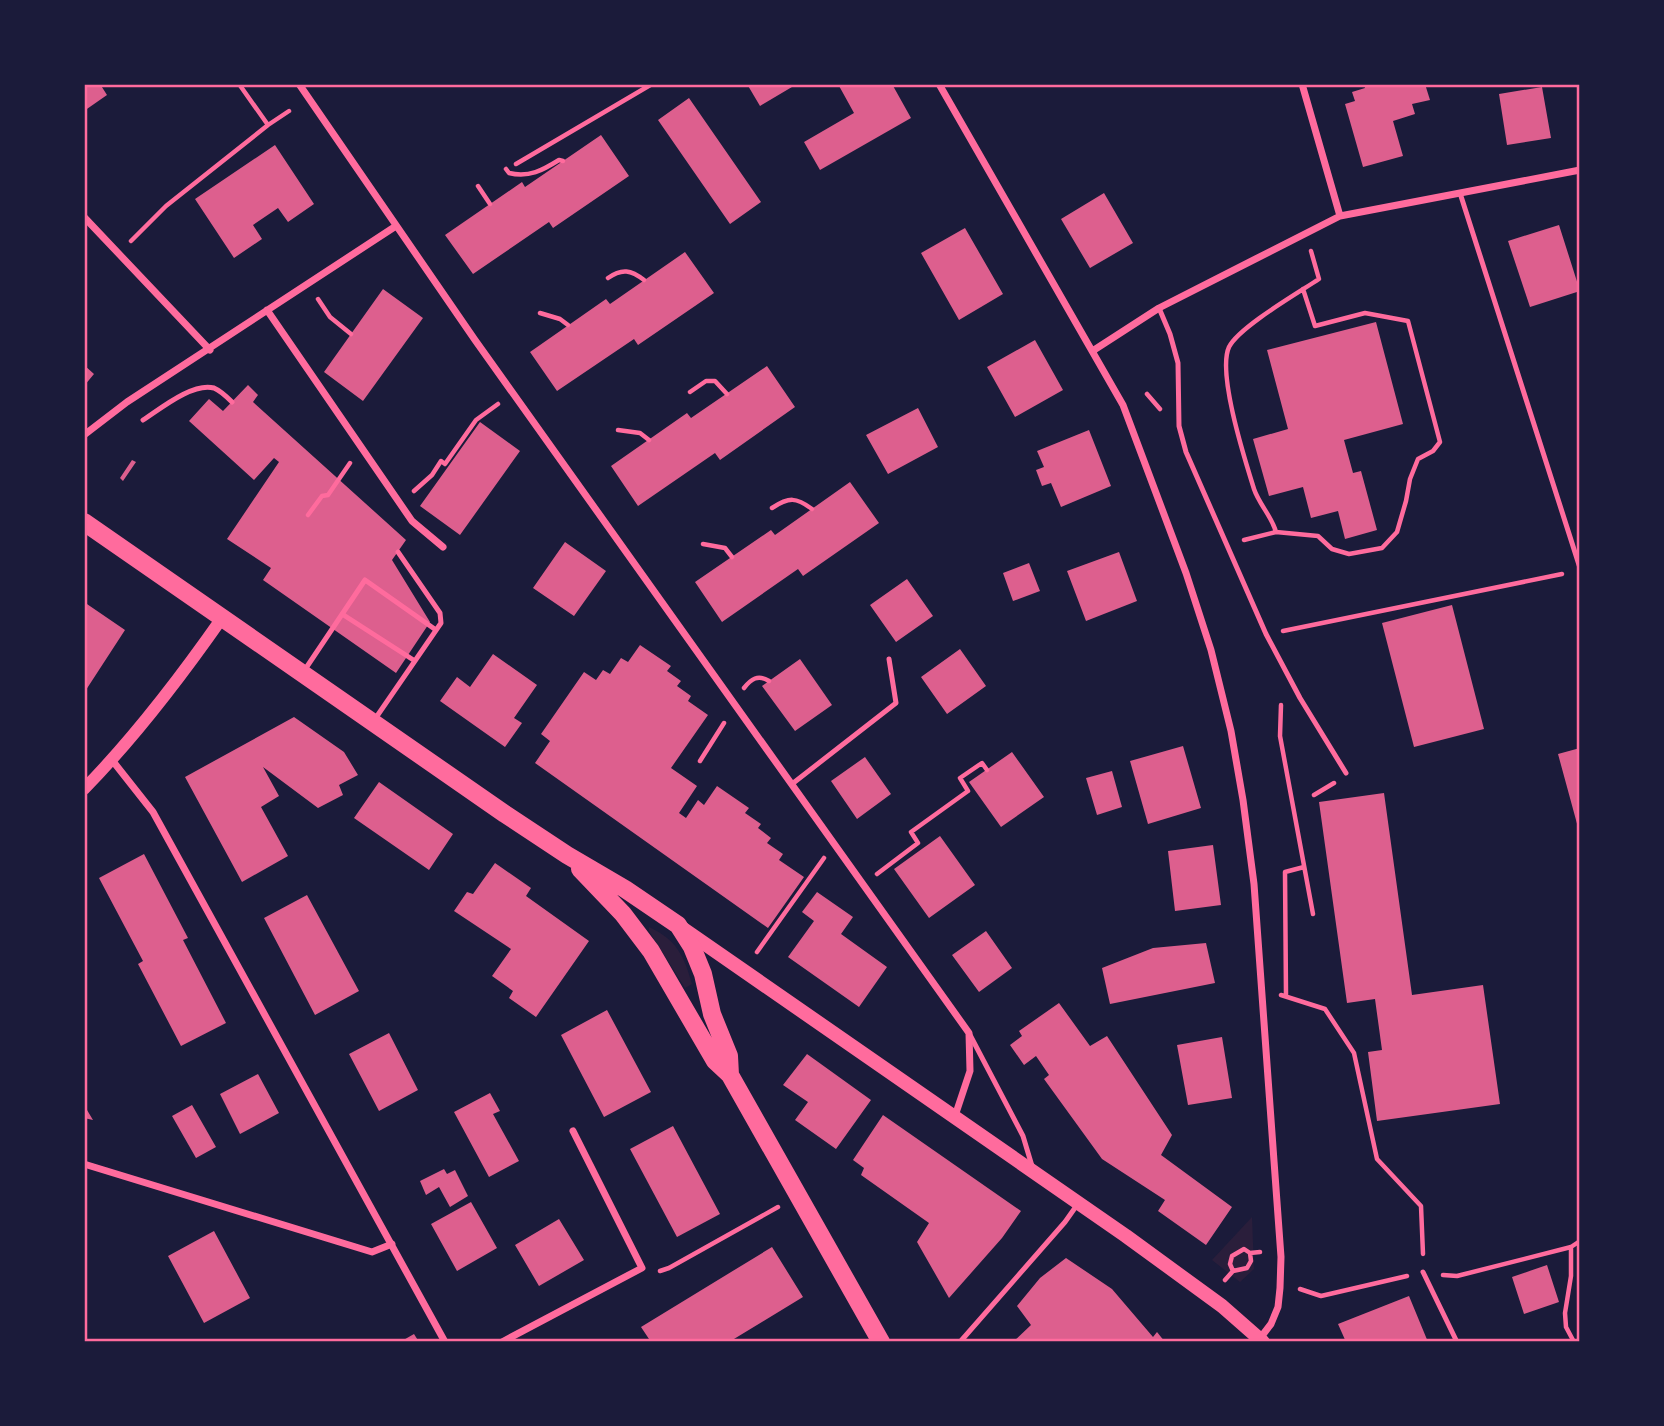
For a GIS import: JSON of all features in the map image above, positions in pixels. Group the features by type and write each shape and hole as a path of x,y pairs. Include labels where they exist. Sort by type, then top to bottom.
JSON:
{"main road":[{"path":"84,522 567,855 625,889 678,925 1034,1172 1222,1306 1260,1341"},
{"path":"567,855 622,914 651,951 715,1061 730,1075 881,1342"},
{"path":"678,925 692,947 703,974 712,1014 729,1056 730,1075"}],"street":[{"path":"299,84 396,226 969,1033 970,1071 955,1117"},
{"path":"939,84 1124,405 1186,573 1224,704 1243,800 1254,884 1281,1257 1278,1307 1260,1341"},
{"path":"1302,84 1340,216"},
{"path":"1094,350 1158,308 1340,216 1580,170"},
{"path":"84,217 210,350"},
{"path":"84,435 127,402 396,226"},
{"path":"267,310 412,521 443,547"},
{"path":"84,789 112,760 192,661 222,618"},
{"path":"112,760 153,812 445,1342"},
{"path":"502,1342 642,1268 572,1131"},
{"path":"84,1164 372,1252 393,1244"}],"lane":[{"path":"1460,193 1580,568"},
{"path":"1158,308 1170,334 1178,363 1179,426 1186,452 1266,635 1300,698 1346,773"},
{"path":"142,420 196,388 220,391 232,402"},
{"path":"373,722 441,623 440,613 398,552"},
{"path":"303,673 365,580 436,630"},
{"path":"342,614 415,661"},
{"path":"792,784 896,703 889,659"},
{"path":"969,1033 1023,1136 1034,1172"},
{"path":"960,1342 1065,1222 1078,1203"},
{"path":"1423,1272 1457,1342"}],"path":[{"path":"239,84 268,125"},
{"path":"516,163 652,84"},
{"path":"130,241 166,206 289,111"},
{"path":"506,169 509,173 527,175 537,173 559,160 563,161"},
{"path":"478,186 490,204"},
{"path":"1276,532 1254,491 1225,371 1229,348 1243,332 1319,279 1310,247"},
{"path":"608,278 624,270 634,272 645,280"},
{"path":"308,284 330,317 351,334"},
{"path":"1257,537 1276,532 1318,536 1332,549 1349,554 1382,548 1396,532 1418,459 1433,451 1440,442 1408,321 1365,313 1315,326 1303,289"},
{"path":"540,313 560,319 568,326"},
{"path":"690,393 706,381 715,381 727,394"},
{"path":"432,475 441,461 447,465 476,420 498,404"},
{"path":"618,430 640,433 649,440"},
{"path":"308,516 322,496 328,495 339,480"},
{"path":"772,508 786,499 799,499 812,509"},
{"path":"703,544 725,548 732,557"},
{"path":"1266,635 1566,573"},
{"path":"744,688 752,679 760,677 769,681"},
{"path":"1300,698 1281,703 1280,736 1313,914"},
{"path":"700,761 716,735"},
{"path":"873,877 918,843 911,832 968,791 960,778 982,763 987,770"},
{"path":"1314,796 1326,789"},
{"path":"1286,995 1285,872 1304,867"},
{"path":"757,952 806,880"},
{"path":"1275,996 1286,995 1325,1009 1354,1053 1377,1159 1422,1206 1423,1272"},
{"path":"642,1268 655,1272 669,1268 779,1207"},
{"path":"1300,1289 1321,1296 1423,1272 1457,1276 1571,1247 1580,1241"},
{"path":"1571,1247 1571,1276 1565,1313 1566,1327 1574,1342"},
{"path":"1233,1271 1230,1264 1232,1256 1244,1249 1250,1253 1260,1252"},
{"path":"1225,1280 1233,1271 1247,1268 1251,1261 1250,1253"}],"shaded area":[{"path":"649,927 673,943 686,965 692,984 685,988"},
{"path":"1252,1217 1254,1269 1240,1282 1212,1260"}],"building":[{"path":"84,84 100,84 107,95 84,111"},
{"path":"747,84 797,84 760,106"},
{"path":"838,84 892,84 911,118 820,170 804,142 854,113"},
{"path":"1364,84 1425,84 1430,100 1412,104 1415,114 1393,121 1403,156 1363,167 1345,104 1355,101 1352,92 1365,88"},
{"path":"1542,87 1551,138 1507,145 1499,94"},
{"path":"689,98 761,202 730,224 658,120"},
{"path":"601,135 629,176 553,228 549,222 473,274 445,235 522,182 525,187"},
{"path":"275,145 314,204 288,222 278,208 253,225 262,239 234,258 195,199"},
{"path":"1104,193 1133,243 1090,268 1061,219"},
{"path":"1559,225 1580,291 1530,307 1508,241"},
{"path":"965,228 1003,294 959,320 921,253"},
{"path":"685,252 714,293 638,345 634,339 557,391 530,352 606,299 610,304"},
{"path":"383,289 423,318 363,401 324,372"},
{"path":"1376,322 1403,424 1344,440 1353,473 1361,471 1377,530 1345,539 1338,511 1311,518 1303,487 1269,496 1253,439 1288,429 1267,350"},
{"path":"1035,340 1063,390 1015,417 987,367"},
{"path":"84,365 94,374 84,386"},
{"path":"767,366 795,407 720,460 715,453 638,506 611,466 687,413 691,418"},
{"path":"248,385 258,395 253,402 406,540 392,560 430,622 396,673 263,580 271,568 227,539 279,462 274,458 254,480 189,421 209,399 223,411"},
{"path":"918,408 938,447 888,474 866,435"},
{"path":"480,422 520,451 460,535 420,506"},
{"path":"1089,430 1111,486 1061,507 1051,483 1042,486 1036,470 1044,467 1037,451"},
{"path":"132,460 136,462 123,481 120,478"},
{"path":"850,482 879,523 803,576 798,569 722,622 695,582 771,530 775,535"},
{"path":"565,542 606,571 574,616 533,588"},
{"path":"1119,552 1137,601 1086,621 1067,571"},
{"path":"1029,563 1040,591 1013,601 1003,573"},
{"path":"907,579 933,616 896,642 870,605"},
{"path":"84,602 125,630 84,693"},
{"path":"1452,605 1484,729 1414,747 1382,623"},
{"path":"640,645 671,666 667,671 681,681 677,686 691,696 688,701 708,715 671,768 697,786 679,813 686,818 698,800 704,805 717,786 749,808 745,813 761,824 758,828 771,838 767,843 783,854 779,860 804,877 768,928 535,763 550,741 541,734 584,672 596,680 603,670 610,674 621,658 628,662"},
{"path":"960,649 986,686 947,714 921,677"},
{"path":"493,654 537,685 514,718 522,723 505,747 440,701 457,677 470,687"},
{"path":"800,659 832,705 795,731 762,686"},
{"path":"294,717 344,752 358,775 339,785 343,795 318,808 263,767 279,796 261,807 288,856 242,882 185,777"},
{"path":"1183,746 1201,808 1148,824 1130,761"},
{"path":"1580,748 1580,831 1579,831 1558,754"},
{"path":"1012,752 1044,797 1001,827 969,782"},
{"path":"865,757 891,794 857,819 831,781"},
{"path":"1112,771 1122,807 1097,815 1086,778"},
{"path":"379,782 453,834 429,870 354,818"},
{"path":"1384,793 1412,995 1483,985 1500,1104 1377,1121 1368,1052 1382,1050 1375,999 1347,1003 1319,802"},
{"path":"940,836 975,885 929,918 894,869"},
{"path":"1213,845 1221,905 1175,911 1168,851"},
{"path":"144,854 188,938 183,940 226,1023 181,1046 138,964 143,961 99,878"},
{"path":"495,863 531,888 526,896 589,941 536,1017 509,998 513,991 492,976 511,949 454,911 467,892 473,894"},
{"path":"817,892 853,917 841,934 887,967 859,1007 788,957 814,921 802,912"},
{"path":"307,895 359,991 315,1015 264,918"},
{"path":"986,931 1012,968 979,992 952,955"},
{"path":"1206,943 1215,983 1110,1004 1102,968 1153,948"},
{"path":"1059,1003 1090,1046 1107,1036 1172,1135 1161,1155 1232,1207 1206,1245 1158,1211 1165,1200 1102,1159 1044,1079 1049,1075 1036,1056 1024,1065 1010,1045 1022,1036 1019,1031"},
{"path":"607,1010 651,1092 604,1117 561,1035"},
{"path":"389,1033 418,1090 379,1111 349,1054"},
{"path":"1222,1037 1232,1098 1188,1105 1177,1045"},
{"path":"807,1054 871,1100 836,1149 795,1120 808,1102 783,1085"},
{"path":"258,1074 279,1113 240,1134 220,1094"},
{"path":"490,1093 500,1111 493,1114 519,1161 489,1177 454,1112"},
{"path":"84,1105 93,1120 84,1118"},
{"path":"192,1105 216,1147 196,1158 172,1116"},
{"path":"883,1115 1021,1211 1002,1238 949,1298 917,1242 929,1223 861,1175 864,1168 853,1160"},
{"path":"673,1126 720,1214 677,1237 630,1149"},
{"path":"444,1169 447,1174 455,1170 468,1196 450,1207 439,1187 426,1195 420,1181"},
{"path":"471,1202 497,1248 457,1271 431,1224"},
{"path":"559,1219 584,1260 539,1286 515,1245"},
{"path":"214,1231 250,1298 204,1323 168,1256"},
{"path":"772,1247 803,1297 729,1342 651,1342 641,1327"},
{"path":"1066,1258 1112,1289 1153,1337 1157,1332 1165,1342 1013,1342 1031,1325 1017,1306 1040,1278"},
{"path":"1547,1265 1559,1302 1524,1314 1512,1277"},
{"path":"1409,1296 1428,1342 1346,1342 1338,1324"},
{"path":"414,1334 419,1342 400,1342"}]}
